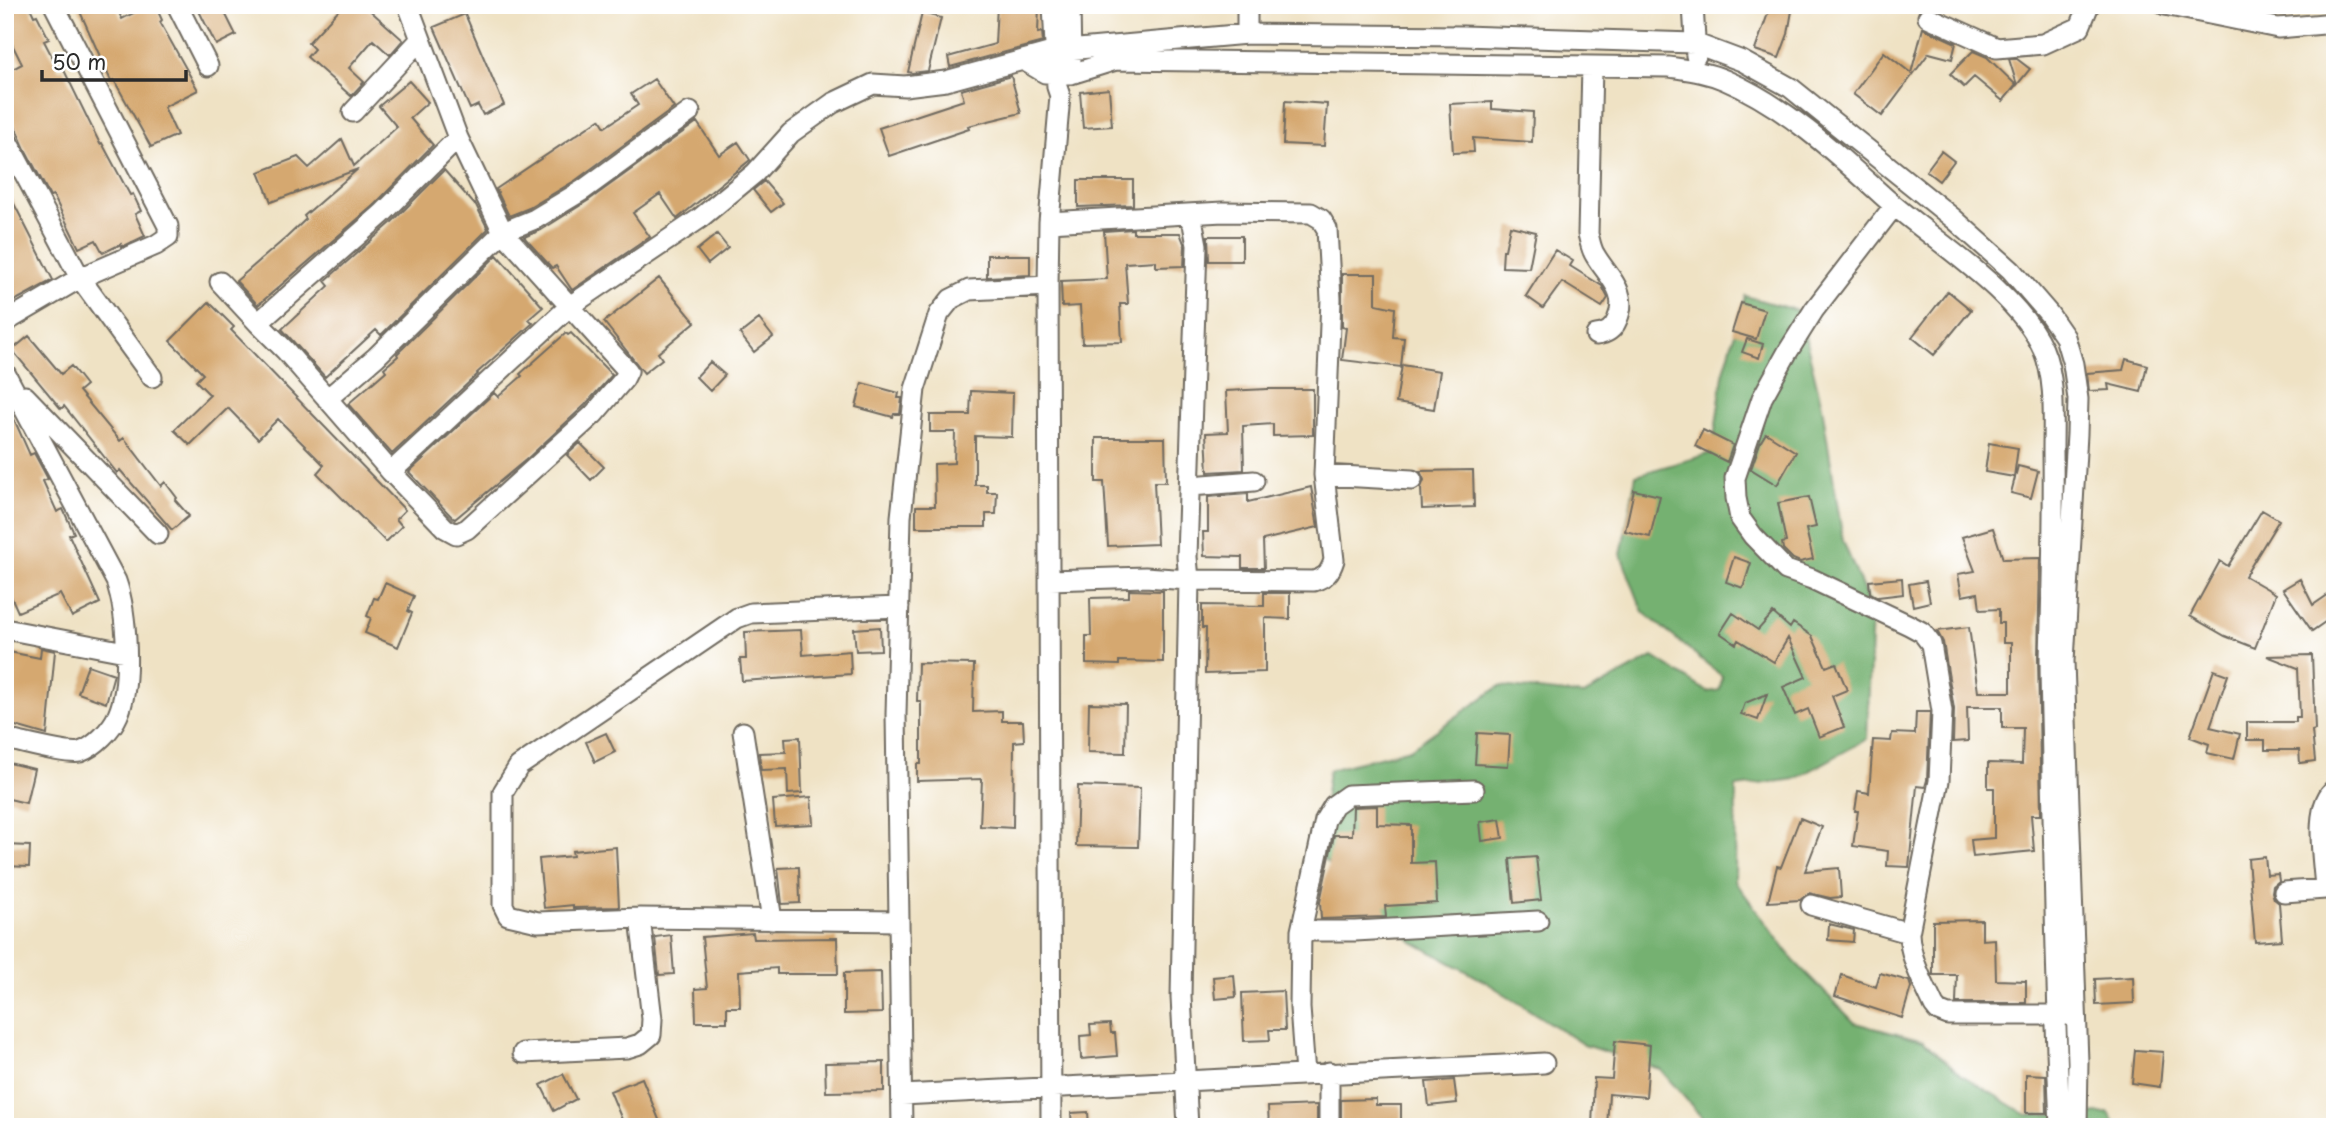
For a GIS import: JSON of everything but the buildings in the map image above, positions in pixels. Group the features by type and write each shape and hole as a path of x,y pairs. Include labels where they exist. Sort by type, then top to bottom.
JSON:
{"street":[{"path":"5,322 80,278 168,237 168,226 54,5"},
{"path":"177,5 208,66"},
{"path":"220,282 285,350 391,472 445,528 456,534 467,528 594,414 624,379 628,371 503,232 458,138 408,5"},
{"path":"1051,1127 1048,286 1049,222 1060,96 1057,86 1064,74 1063,51 1053,5"},
{"path":"1063,51 1070,5"},
{"path":"1247,5 1247,34"},
{"path":"1693,5 1694,43 1699,71"},
{"path":"1928,17 1997,48 2043,44 2080,27 2089,5"},
{"path":"2165,5 2278,28 2335,23"},
{"path":"391,472 570,306 699,219 755,173 791,133 833,103 873,84 905,86 946,80 1063,51 1247,34 1463,36 1694,43 1742,61 1791,88 1954,219 2019,279 2065,337 2073,364 2078,399 2064,661 2067,1015 2056,1026 2060,1127"},
{"path":"353,112 420,40"},
{"path":"1025,61 1045,73 1064,74 1116,60 1592,65 1669,67 1699,71 1726,80 1782,111 2003,296 2033,331 2043,349 2048,365 2053,414 2054,551 2050,660 2067,1015 2077,1127"},
{"path":"1592,65 1588,234 1595,255 1616,285 1621,311 1615,326 1605,334 1596,335"},
{"path":"327,399 376,357 503,232 535,219 583,190 690,112"},
{"path":"5,137 80,278 152,377"},
{"path":"257,323 382,215 458,138"},
{"path":"1915,222 1928,200"},
{"path":"1894,206 1814,310 1762,398 1735,478 1740,518 1753,536 1786,570 1812,579 1909,625 1922,632 1931,643 1942,711 1939,781 1909,933 1909,947 1934,1006 1938,1012 1948,1015 2067,1015"},
{"path":"1049,222 1234,212 1311,213 1321,219 1327,229 1331,299 1324,475 1334,561 1331,571 1314,581 1145,577 1050,580"},
{"path":"1187,214 1193,224 1197,245 1187,558 1189,580 1181,997 1188,1127"},
{"path":"902,1127 896,714 901,517 915,389 939,314 951,299 969,290 1048,286"},
{"path":"7,375 158,534"},
{"path":"5,739 72,753 87,749 110,728 119,714 125,681 125,621 122,598 116,581 7,375"},
{"path":"1324,475 1412,480"},
{"path":"1191,486 1254,481"},
{"path":"899,607 751,614 737,618 519,766 503,792 503,905 508,915 538,922 640,918 899,921"},
{"path":"7,626 125,652"},
{"path":"743,732 772,919"},
{"path":"2284,892 2325,889 2321,817 2328,794 2335,789"},
{"path":"1305,1074 1300,1008 1301,931 1325,820 1334,805 1348,794 1474,790"},
{"path":"1811,905 1909,933"},
{"path":"523,1054 627,1048 640,1044 651,1035 652,1019 640,918"},
{"path":"1301,931 1355,931 1538,921"},
{"path":"902,1095 1544,1063"},
{"path":"1329,1072 1329,1127"}],"green space":[{"path":"1745,296 1799,311 1822,406 1843,541 1872,611 1867,739 1795,779 1736,787 1735,881 1794,961 1855,1023 1923,1041 1962,1075 2027,1115 2109,1113 2117,1127 1710,1127 1660,1069 1584,1045 1486,982 1413,942 1318,854 1329,770 1410,749 1500,686 1584,695 1653,657 1708,692 1720,690 1722,676 1643,612 1621,555 1636,475 1712,453 1723,375"}]}
